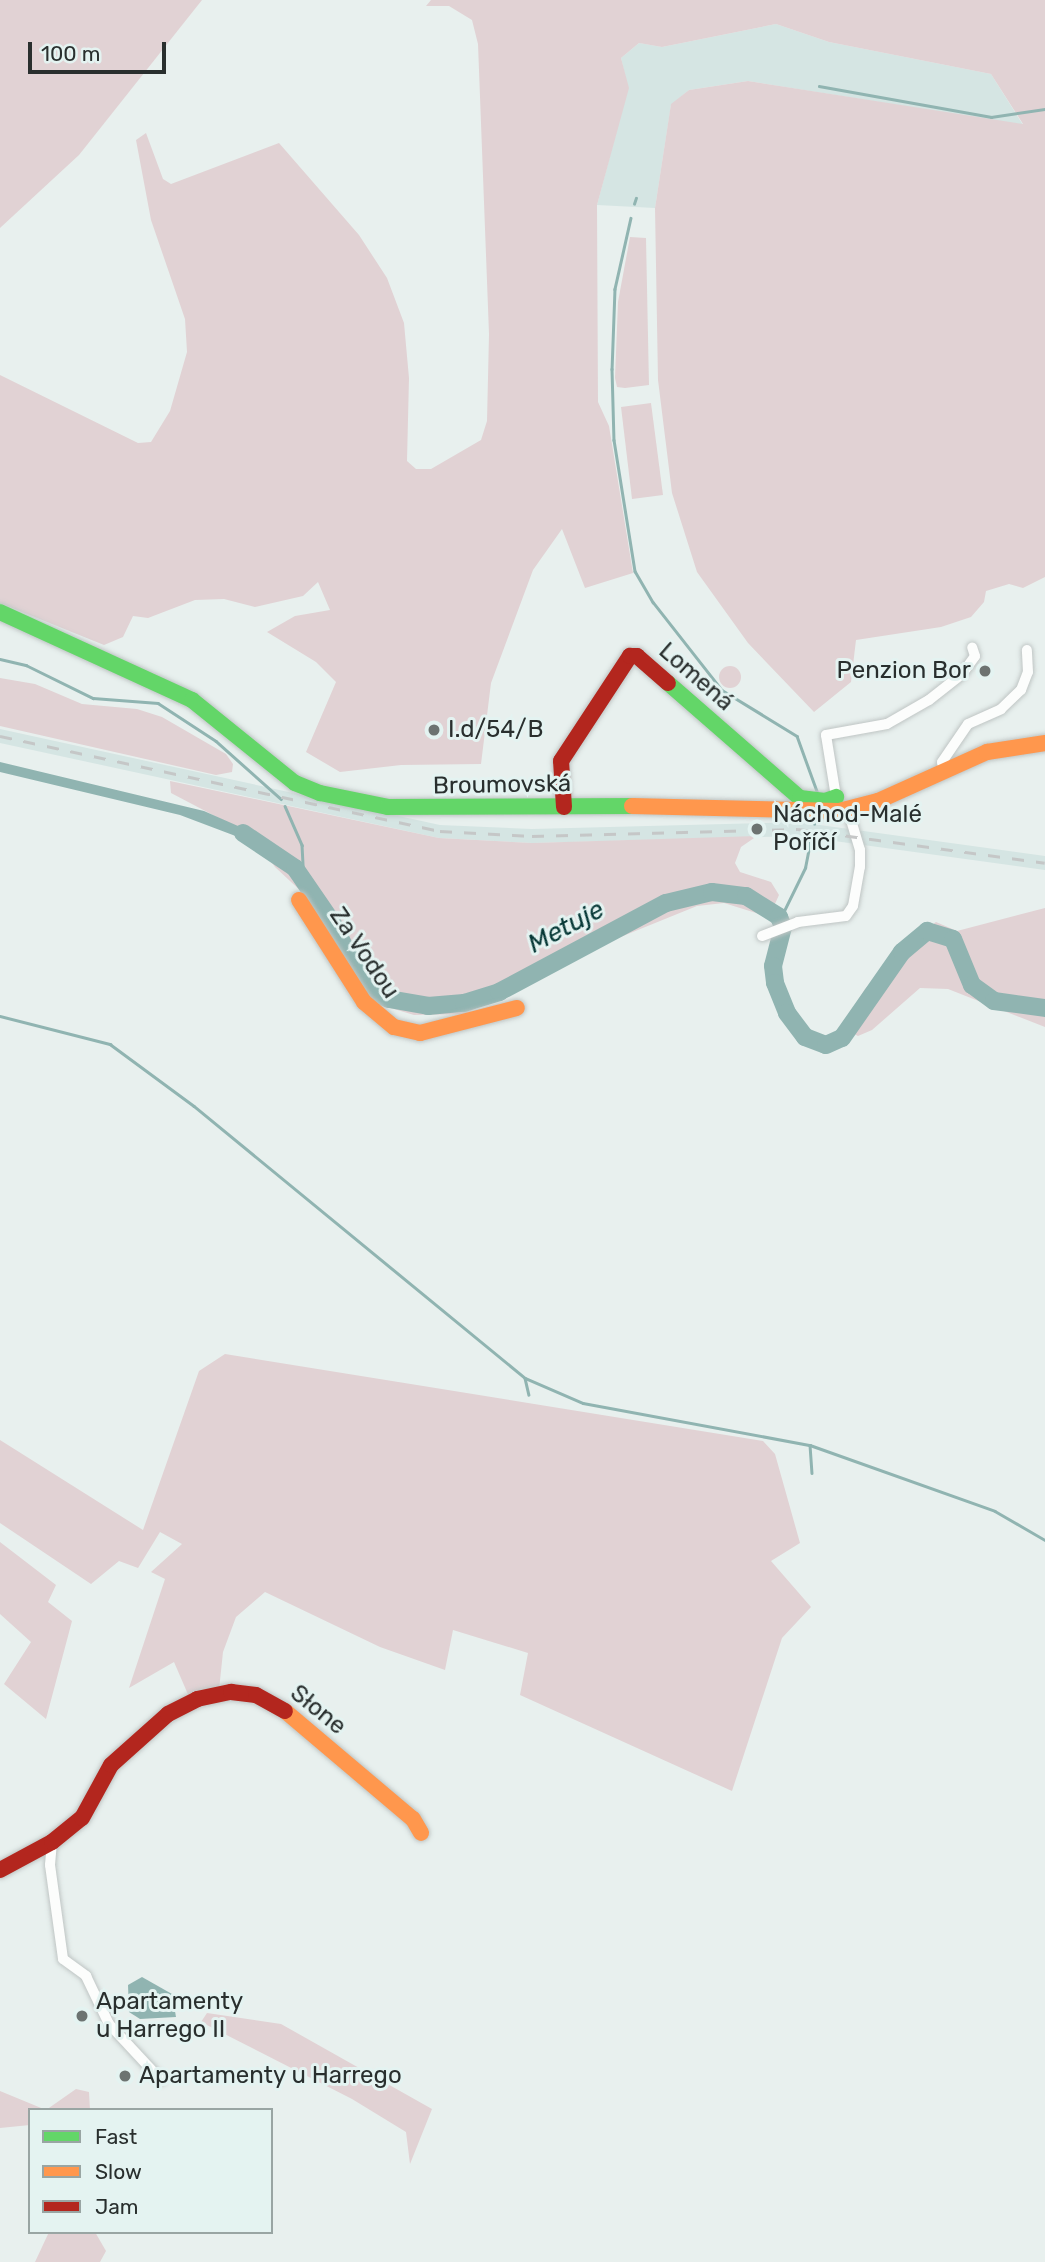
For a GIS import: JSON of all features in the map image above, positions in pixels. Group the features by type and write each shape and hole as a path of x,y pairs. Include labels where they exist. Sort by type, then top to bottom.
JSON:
{"street":[{"name":"Broumovská","path":"0,612 185,695 307,789 405,809 841,806 895,794 987,752 1045,743"},
{"path":"762,936 798,922 846,916 853,906 860,850 841,806 826,735 887,724 929,700 962,674 975,656 972,647"},
{"path":"944,770 942,762 968,724 1001,709 1021,690 1028,672 1027,650"},
{"name":"Lomená","path":"564,807 561,761 630,656 637,656 800,798 841,806"},
{"name":"Za Vodou","path":"299,900 364,1002 394,1027 420,1033 517,1008"},
{"name":"Słone","path":"2,1866 51,1842 82,1818 111,1765 144,1733 197,1699 231,1692 256,1695 288,1712 412,1819 421,1833"},
{"path":"51,1842 50,1865 63,1959 86,1976 109,2025 162,2080"}],"shaded area":[{"path":"0,0 202,0 79,155 0,228"},
{"path":"431,0 1045,0 1045,577 1023,588 1009,584 986,591 984,602 971,617 941,627 856,640 851,682 814,712 748,643 697,572 672,493 658,380 655,208 671,104 689,90 748,81 1023,124 991,74 829,42 776,24 662,47 639,43 621,58 629,88 597,205 598,402 609,426 633,573 585,588 562,529 533,570 491,683 481,764 401,765 340,772 306,752 336,682 316,662 267,632 295,616 330,610 318,582 303,596 255,607 224,599 195,600 148,618 133,616 123,637 104,645 0,603 0,375 138,443 151,442 170,411 187,352 185,319 151,220 136,140 146,133 163,179 171,184 279,143 359,235 387,278 404,323 409,378 407,461 416,469 431,469 481,440 487,421 489,334 478,44 472,20 449,6 426,6"},
{"path":"776,24 829,42 991,74 1023,125 748,81 689,90 671,105 655,208 597,205 628,88 621,58 639,43 662,47"},
{"path":"630,237 646,238 649,385 625,388 617,387 615,378 618,302"},
{"path":"651,403 663,495 632,499 621,407"},
{"path":"730,666 738,669 741,677 738,685 730,688 722,685 719,677 722,669"},
{"path":"0,678 35,684 82,704 137,709 162,717 226,754 233,764 232,772 216,775 0,726"},
{"path":"0,729 440,825 532,829 798,822 1045,856 1045,870 798,836 532,843 439,838 0,743"},
{"path":"170,781 439,838 532,843 757,836 741,847 735,863 740,872 771,882 779,895 769,917 724,903 697,906 591,949 465,1014 414,1015 384,1006 344,960 305,895 275,867 253,836 171,793"},
{"path":"1045,908 1045,1027 948,989 920,988 872,1030 858,1036 841,1027 865,989 910,940 936,922 957,931"},
{"path":"225,1354 763,1441 775,1454 800,1543 771,1561 811,1607 782,1638 732,1791 520,1695 528,1653 453,1630 445,1670 380,1647 265,1592 236,1617 223,1652 219,1690 190,1699 174,1662 129,1688 165,1579 151,1572 182,1544 160,1532 138,1568 119,1561 91,1584 0,1523 0,1440 143,1530 199,1371"},
{"path":"0,1542 56,1585 48,1602 72,1621 46,1719 4,1684 31,1642 0,1614"},
{"path":"207,2013 281,2024 432,2109 410,2164 406,2132 352,2099 201,2022"},
{"path":"76,2089 89,2092 90,2108 49,2108"},
{"path":"0,2091 41,2108 28,2108 28,2125 0,2128"},
{"path":"48,2234 96,2234 106,2251 100,2262 35,2262"}],"water":[{"path":"0,762 204,811 238,826 262,846 180,815 0,772"},
{"path":"142,1977 172,1994 176,2017 140,2019 129,2012 128,1985"}],"waterway":[{"path":"819,86 991,117 1045,109"},
{"path":"634,204 636,198"},
{"path":"631,218 615,289 612,369 614,440 635,571 653,602 722,690 797,736 818,794"},
{"path":"0,659 26,665 93,698 158,703 216,741 281,799"},
{"path":"285,806 302,845 304,879"},
{"path":"814,824 815,820"},
{"name":"Metuje","path":"243,833 295,868 332,922 367,991 389,999 428,1006 464,1003 499,992 666,903 712,892 746,896 779,917 783,927 773,966 775,983 787,1013 805,1037 826,1045 842,1038 902,952 927,931 953,939 972,985 994,1001 1045,1008"},
{"path":"780,919 805,868 811,837"},
{"path":"0,1016 110,1044 194,1106 525,1378 583,1403 810,1445 995,1511 1045,1540"},
{"path":"525,1378 529,1395"},
{"path":"810,1445 812,1473"}],"railway":[{"path":"0,736 440,831 532,836 798,829 1045,863"}],"traffic: fast":[{"path":"0,612 192,700 295,783 320,793 388,807 632,806"},
{"path":"668,683 800,798 825,801 836,797"}],"traffic: slow":[{"path":"632,806 839,811 878,801 987,752 1045,743"},
{"path":"299,900 364,1002 394,1027 420,1033 517,1008"},
{"path":"285,1711 413,1819 421,1833"}],"traffic: jam":[{"path":"564,807 561,761 630,656 637,656 668,683"},
{"path":"0,1870 52,1842 82,1818 111,1765 168,1714 197,1699 231,1692 256,1695 285,1711"}],"place":[{"name":"Penzion Bor","path":"985,671"},
{"name":"I.d/54/B","path":"434,730"},
{"name":"Náchod-Malé Poříčí","path":"757,829"},
{"name":"Apartamenty u Harrego II","path":"82,2016"},
{"name":"Apartamenty u Harrego","path":"125,2076"}]}
